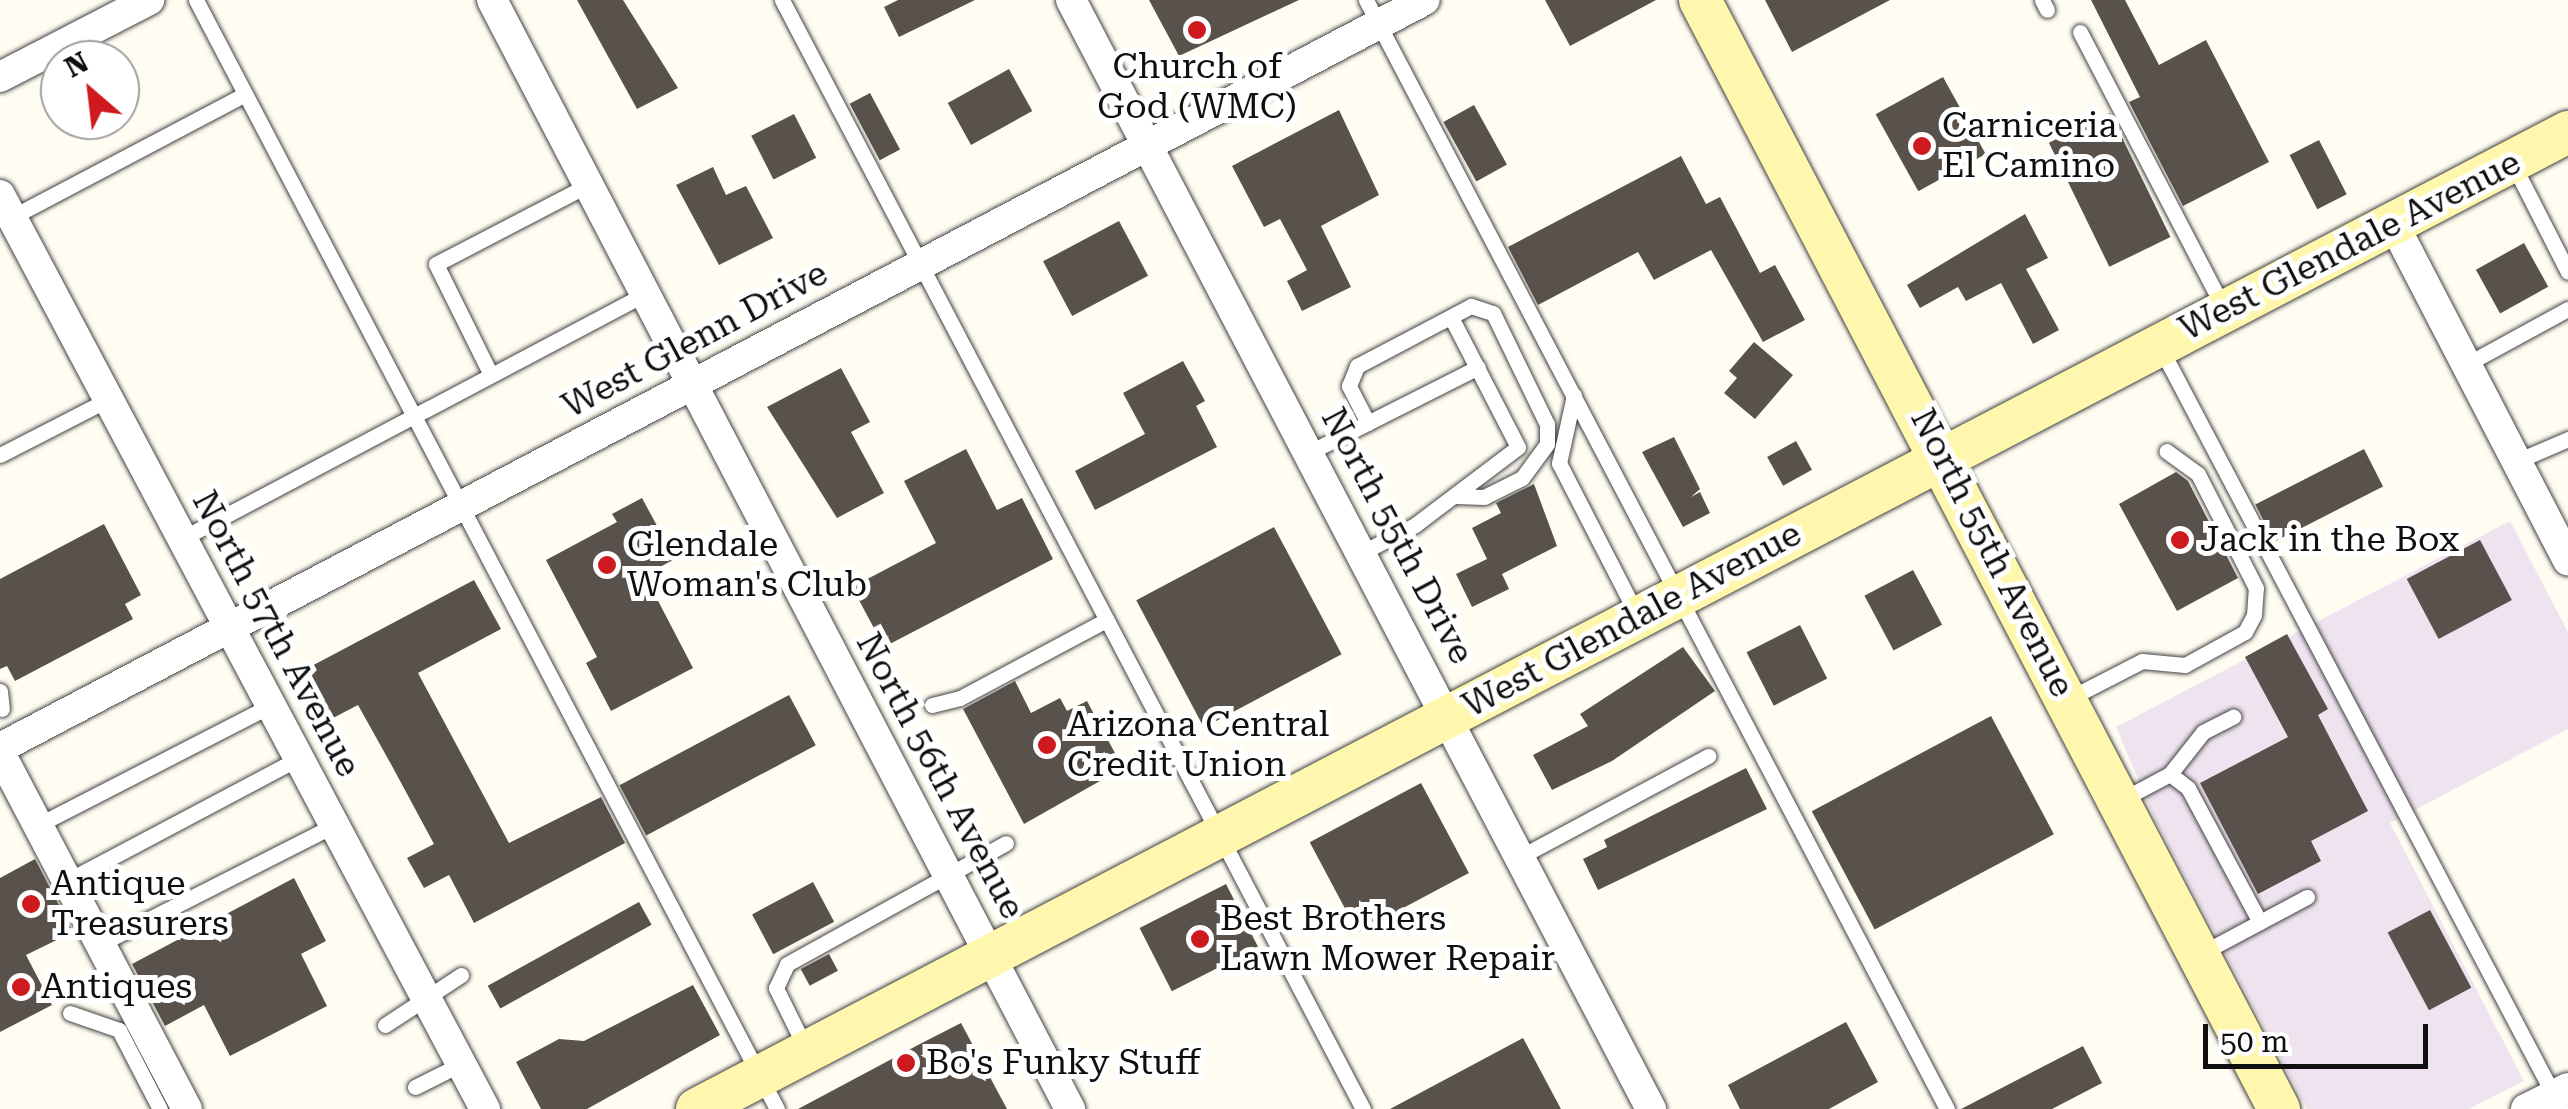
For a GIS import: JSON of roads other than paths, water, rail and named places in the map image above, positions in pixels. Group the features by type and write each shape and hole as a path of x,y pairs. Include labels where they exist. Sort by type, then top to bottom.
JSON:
{"main road":[{"name":"North 55th Avenue","path":"1700,0 1943,457 2278,1109"},
{"name":"West Glendale Avenue","path":"697,1109 768,1092 807,1051 2568,132"}],"street":[{"path":"0,77 149,0"},
{"name":"North 56th Avenue","path":"492,0 1070,1109"},
{"name":"North 55th Drive","path":"1071,0 1364,552 1449,715 1517,859 1651,1109"},
{"name":"West Glenn Drive","path":"0,751 1148,144 1372,12 1426,0"},
{"name":"North 57th Avenue","path":"6,206 485,1109"},
{"path":"2393,223 2568,560"},
{"path":"0,751 188,1109"}],"lane":[{"path":"196,0 411,419 768,1092"},
{"path":"782,0 1362,1109"},
{"path":"1372,12 1947,1109"},
{"path":"2080,32 2225,310"},
{"path":"6,206 245,94"},
{"path":"2512,162 2568,272"},
{"path":"492,376 436,264 588,185"},
{"path":"183,538 645,294"},
{"path":"1368,423 1349,386 1357,366 1471,306 1492,313 1547,424 1542,455 1522,478 1484,496 1456,496"},
{"path":"2467,364 2568,309"},
{"path":"1364,552 1456,496 1518,447 1451,317"},
{"path":"2159,345 2552,1100"},
{"path":"1310,452 1478,367"},
{"path":"1574,395 1559,464 1638,616"},
{"path":"0,455 109,399"},
{"path":"2517,461 2568,439"},
{"path":"2067,700 2142,661 2186,665 2244,632 2254,615 2256,588 2198,474 2166,450"},
{"path":"932,705 960,698 1106,620"},
{"path":"0,690 1,707"},
{"path":"38,825 272,705"},
{"path":"2120,801 2170,774 2203,732 2233,717"},
{"path":"1517,859 1708,756"},
{"path":"66,881 299,758"},
{"path":"2170,774 2188,788 2260,922"},
{"path":"100,944 335,825"},
{"path":"807,1051 776,988 787,964 1006,843"},
{"path":"2198,955 2307,898"},
{"path":"385,1025 424,994 461,974"},
{"path":"70,1013 119,1030 160,1109"},
{"path":"416,1087 461,1064"}],"place":[{"name":"Church of God (WMC)","path":"1197,30"},
{"name":"Carniceria El Camino","path":"1922,146"},
{"name":"Jack in the Box","path":"2180,540"},
{"name":"Glendale Woman's Club","path":"607,565"},
{"name":"Arizona Central Credit Union","path":"1047,745"},
{"name":"Antique Treasurers","path":"31,904"},
{"name":"Best Brothers Lawn Mower Repair","path":"1200,939"},
{"name":"Antiques","path":"21,987"},
{"name":"Bo's Funky Stuff","path":"906,1063"}]}
